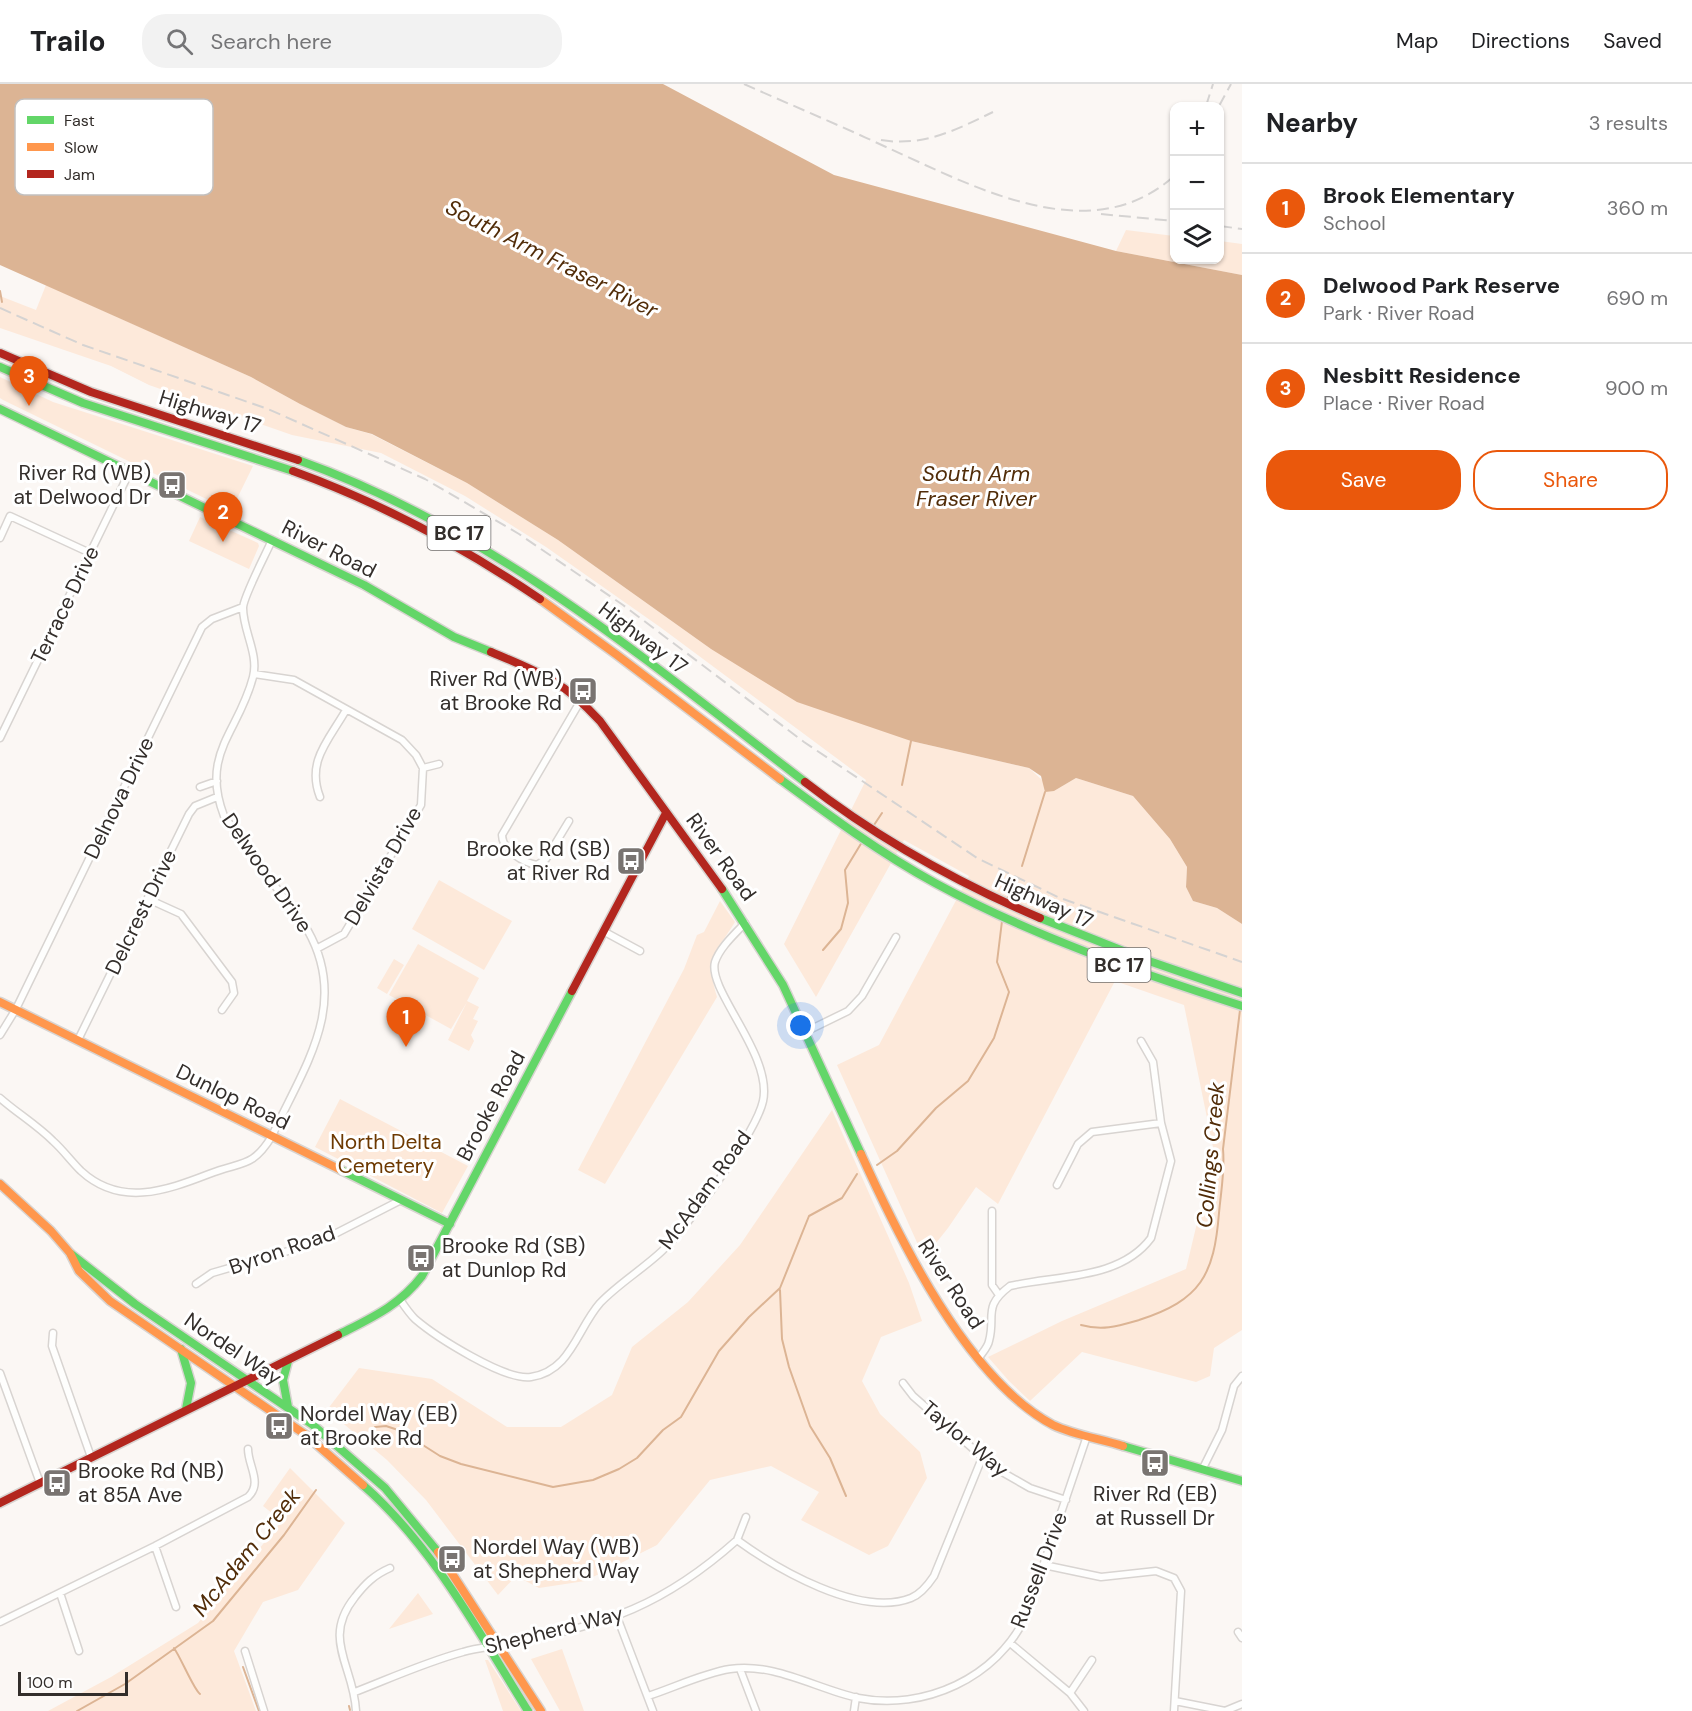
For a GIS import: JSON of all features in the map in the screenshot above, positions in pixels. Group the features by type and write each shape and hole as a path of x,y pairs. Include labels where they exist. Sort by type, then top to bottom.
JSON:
{"main road":[{"name":"Highway 17","path":"0,353 53,380 314,466 436,520 558,596 876,833 980,893 1029,916 1096,944 1242,993"},
{"name":"Highway 17","path":"0,368 89,406 310,477 390,511 444,539 504,575 570,620 723,737 873,846 975,905 1023,928 1084,953 1242,1006"},
{"name":"River Road","path":"0,409 364,585 454,637 551,677 581,700 600,721 745,922 783,985 899,1236 924,1280 979,1358 1012,1397 1034,1414 1056,1426 1242,1481"},
{"name":"Brooke Road","path":"0,1503 186,1409 288,1361 401,1301 419,1281 450,1224 666,813"},
{"name":"Dunlop Road","path":"0,1002 450,1224"},
{"name":"Nordel Way","path":"0,1184 30,1209 70,1253 135,1304 288,1407 345,1451 399,1503 437,1550 541,1711"},
{"name":"Nordel Way","path":"70,1253 79,1270 110,1301 320,1446 377,1497 432,1562 528,1711"},
{"path":"181,1348 191,1383 186,1409"},
{"path":"288,1361 284,1380 288,1407"}],"street":[{"name":"Terrace Drive","path":"0,738 130,471"},
{"path":"0,538 10,516 90,553"},
{"path":"272,540 243,607 254,674 294,680 402,740 416,755 423,768 438,764"},
{"name":"Delnova Drive","path":"0,1035 16,1009 202,627 212,619 243,607"},
{"name":"Delwood Drive","path":"0,1098 52,1139 93,1180 107,1188 131,1194 168,1190 213,1172 248,1163 262,1152 272,1136 321,1029 325,981 318,948 308,931 231,828 217,797 223,742 254,674"},
{"path":"569,820 546,859 537,864 507,849 502,841 502,835 581,700"},
{"path":"320,797 315,784 315,765 346,710"},
{"name":"Delvista Drive","path":"318,948 344,934 421,805 424,787 423,768"},
{"path":"200,787 217,781"},
{"name":"Delcrest Drive","path":"78,1040 189,814 195,806 217,797"},
{"path":"147,899 181,914 232,982 234,993 222,1010"},
{"name":"McAdam Road","path":"401,1301 414,1318 503,1373 521,1378 537,1376 552,1369 566,1358 602,1302 668,1245 733,1158 756,1121 764,1098 759,1063 714,974 718,955 745,922"},
{"path":"603,931 640,951"},
{"path":"805,1032 848,1011 862,996 896,937"},
{"path":"979,1358 989,1342 990,1316 999,1294 1010,1286 1110,1268 1144,1248 1151,1238 1171,1161 1161,1123 1153,1062 1142,1041"},
{"path":"1057,1185 1078,1144 1092,1132 1161,1123"},
{"name":"Byron Road","path":"196,1284 212,1274 319,1242 402,1200"},
{"path":"992,1210 992,1285 999,1294"},
{"path":"53,1333 52,1346 91,1457"},
{"path":"0,1373 40,1483"},
{"path":"1202,1470 1222,1430 1234,1386 1242,1376"},
{"name":"Taylor Way","path":"903,1383 913,1396 963,1438 982,1458 1030,1488 1066,1500"},
{"name":"Russell Drive","path":"648,1696 730,1669 740,1669 769,1671 856,1697 890,1700 929,1695 954,1687 980,1672 1011,1643 1029,1608 1087,1436"},
{"path":"0,1622 155,1546 248,1497 255,1482 248,1449"},
{"path":"737,1540 766,1561 823,1590 877,1602 911,1598 927,1586 934,1576 982,1458"},
{"name":"Shepherd Way","path":"355,1692 447,1656 499,1646 616,1617 661,1598 701,1572 737,1540 746,1517"},
{"path":"155,1546 176,1607"},
{"path":"1044,1565 1101,1577 1156,1571 1174,1578 1181,1591 1174,1711"},
{"path":"356,1711 355,1692 340,1645 339,1622 365,1584 376,1574 390,1568"},
{"path":"60,1593 80,1651"},
{"path":"616,1617 653,1711"},
{"path":"332,1618 339,1622"},
{"path":"1011,1643 1070,1693 1084,1711"},
{"path":"245,1651 264,1711"},
{"path":"1070,1693 1092,1660"},
{"path":"740,1669 756,1711"},
{"path":"854,1711 856,1697"},
{"path":"1175,1701 1225,1711 1242,1704"}],"green space":[{"path":"1126,230 1170,236 1170,261 1116,251"},
{"path":"1224,242 1242,244 1242,275 1184,264 1224,264"},
{"path":"46,285 251,377 346,427 371,434 467,483 558,540 711,649 911,741 1029,768 1054,791 1076,778 1133,796 1170,839 1187,867 1186,887 1193,901 1217,908 1242,924 1242,1330 1214,1348 1210,1376 1196,1382 1082,1352 1030,1401 988,1357 1062,1321 1186,1269 1214,1152 1184,1005 1115,981 998,1204 976,1187 924,1258 837,1065 879,1045 969,876 904,840 816,997 784,944 866,780 660,627 546,547 465,496 381,453 292,435 149,385 111,366 0,328 0,296 36,310"},
{"path":"0,377 53,402 253,466 231,511 3,400 0,398"},
{"path":"200,517 258,543 259,546 249,569 189,541"},
{"path":"439,880 512,921 484,970 412,929"},
{"path":"720,901 735,922 717,950 712,964 713,983 717,997 605,1184 578,1170 684,969 697,935 704,932"},
{"path":"418,944 479,978 467,1001 479,1007 473,1019 478,1021 471,1035 474,1041 469,1051 448,1040 467,1002 451,1029 389,995"},
{"path":"394,959 404,965 387,994 377,988"},
{"name":"North Delta Cemetery","path":"340,1099 468,1166 442,1213 315,1147"},
{"path":"832,1110 909,1283 922,1321 881,1337 862,1381 880,1414 920,1452 927,1478 888,1546 869,1555 801,1520 819,1492 771,1466 710,1480 657,1545 585,1581 539,1588 516,1576 498,1595 426,1500 387,1460 327,1410 359,1368 432,1379 507,1427 561,1427 612,1395 632,1347 688,1302 740,1245"},
{"path":"290,1468 345,1523 298,1590 263,1602 234,1651 256,1711 48,1711 111,1677 198,1623 282,1521 263,1506"},
{"path":"418,1593 433,1614 389,1629"},
{"path":"562,1649 584,1711 560,1711 531,1659"},
{"path":"485,1660 488,1660 521,1711 503,1711"}],"water":[{"name":"South Arm Fraser River","path":"0,84 663,84 834,175 1116,251 1170,261 1170,264 1184,264 1242,275 1242,924 1217,908 1193,901 1186,887 1187,867 1170,839 1133,796 1076,778 1054,791 1045,792 1041,776 1029,768 911,741 797,702 711,649 558,540 467,483 372,434 346,427 251,377 0,265"}],"waterway":[{"path":"0,291 2,302"},
{"path":"902,785 911,741"},
{"name":"McAdam Creek","path":"1022,866 1045,792"},
{"path":"872,828 882,813"},
{"path":"823,950 841,929 848,903 845,870 862,842"},
{"name":"McAdam Creek","path":"1007,901 1011,889"},
{"name":"McAdam Creek","path":"877,1165 897,1151 936,1108 968,1081 994,1038 1009,992 997,962 1002,921"},
{"name":"Collings Creek","path":"1081,1325 1096,1328 1110,1327 1160,1312 1177,1304 1190,1294 1208,1269 1217,1235 1223,1149 1240,1010"},
{"name":"McAdam Creek","path":"375,1427 386,1426 401,1431 440,1456 461,1464 553,1487 593,1480 619,1469 637,1458 663,1430 681,1417 719,1351 749,1317 780,1288 809,1216 842,1198 857,1174"},
{"path":"780,1290 782,1339 789,1367 810,1426 830,1458 846,1496"},
{"name":"McAdam Creek","path":"77,1711 125,1684 213,1621 284,1535 316,1490"},
{"path":"174,1648 200,1694"},
{"path":"243,1667 259,1711"},
{"path":"349,1706 350,1710"}],"railway":[{"path":"744,84 955,178 992,193 1030,204 1068,210 1106,209 1141,198 1170,179"},
{"path":"1207,102 1213,84"},
{"path":"1221,102 1231,84"},
{"path":"881,140 896,142 925,139 952,131 993,112"},
{"path":"1101,214 1170,221"},
{"path":"1224,227 1242,229"},
{"path":"0,308 83,345 268,409 425,479 519,534 623,605 804,742 977,858 1060,898 1242,962"}],"traffic: fast":[{"path":"0,367 83,403 293,471"},
{"path":"0,409 364,585 454,637 491,652"},
{"path":"298,460 369,489 436,522 501,560 625,644 805,782"},
{"path":"780,779 875,847 972,902 1086,952 1242,1006"},
{"path":"722,889 783,985 861,1154"},
{"path":"1040,918 1146,960 1242,993"},
{"path":"338,1335 394,1303 422,1276 572,991"},
{"path":"341,1170 450,1224"},
{"path":"71,1254 135,1304 313,1425 385,1488 438,1552"},
{"path":"181,1349 191,1383 186,1409"},
{"path":"288,1361 283,1380 288,1407"},
{"path":"1123,1446 1242,1481"},
{"path":"363,1485 388,1509 433,1563 473,1621 528,1711"}],"traffic: slow":[{"path":"540,599 780,779"},
{"path":"0,1002 341,1170"},
{"path":"861,1154 895,1226 939,1304 965,1342 992,1375 1022,1404 1053,1425 1123,1446"},
{"path":"0,1184 51,1231 70,1253 79,1271 110,1301 306,1435 363,1485"},
{"path":"438,1552 541,1711"}],"traffic: jam":[{"path":"0,353 91,392 298,460"},
{"path":"293,471 358,497 420,527 481,561 540,599"},
{"path":"491,652 550,679 574,696 600,721 722,889"},
{"path":"805,782 860,822 918,858 1040,918"},
{"path":"572,991 666,813"},
{"path":"0,1503 338,1335"}],"place":[{"name":"Nesbitt Residence","path":"29,406"},
{"name":"River Rd (WB) at Delwood Dr","path":"172,485"},
{"name":"Delwood Park Reserve","path":"223,542"},
{"name":"River Rd (WB) at Brooke Rd","path":"583,691"},
{"name":"Brooke Rd (SB) at River Rd","path":"631,861"},
{"name":"Brook Elementary","path":"406,1047"},
{"name":"Brooke Rd (SB) at Dunlop Rd","path":"421,1258"},
{"name":"Nordel Way (EB) at Brooke Rd","path":"279,1426"},
{"name":"River Rd (EB) at Russell Dr","path":"1155,1463"},
{"name":"Brooke Rd (NB) at 85A Ave","path":"57,1483"},
{"name":"Nordel Way (WB) at Shepherd Way","path":"452,1559"}]}
